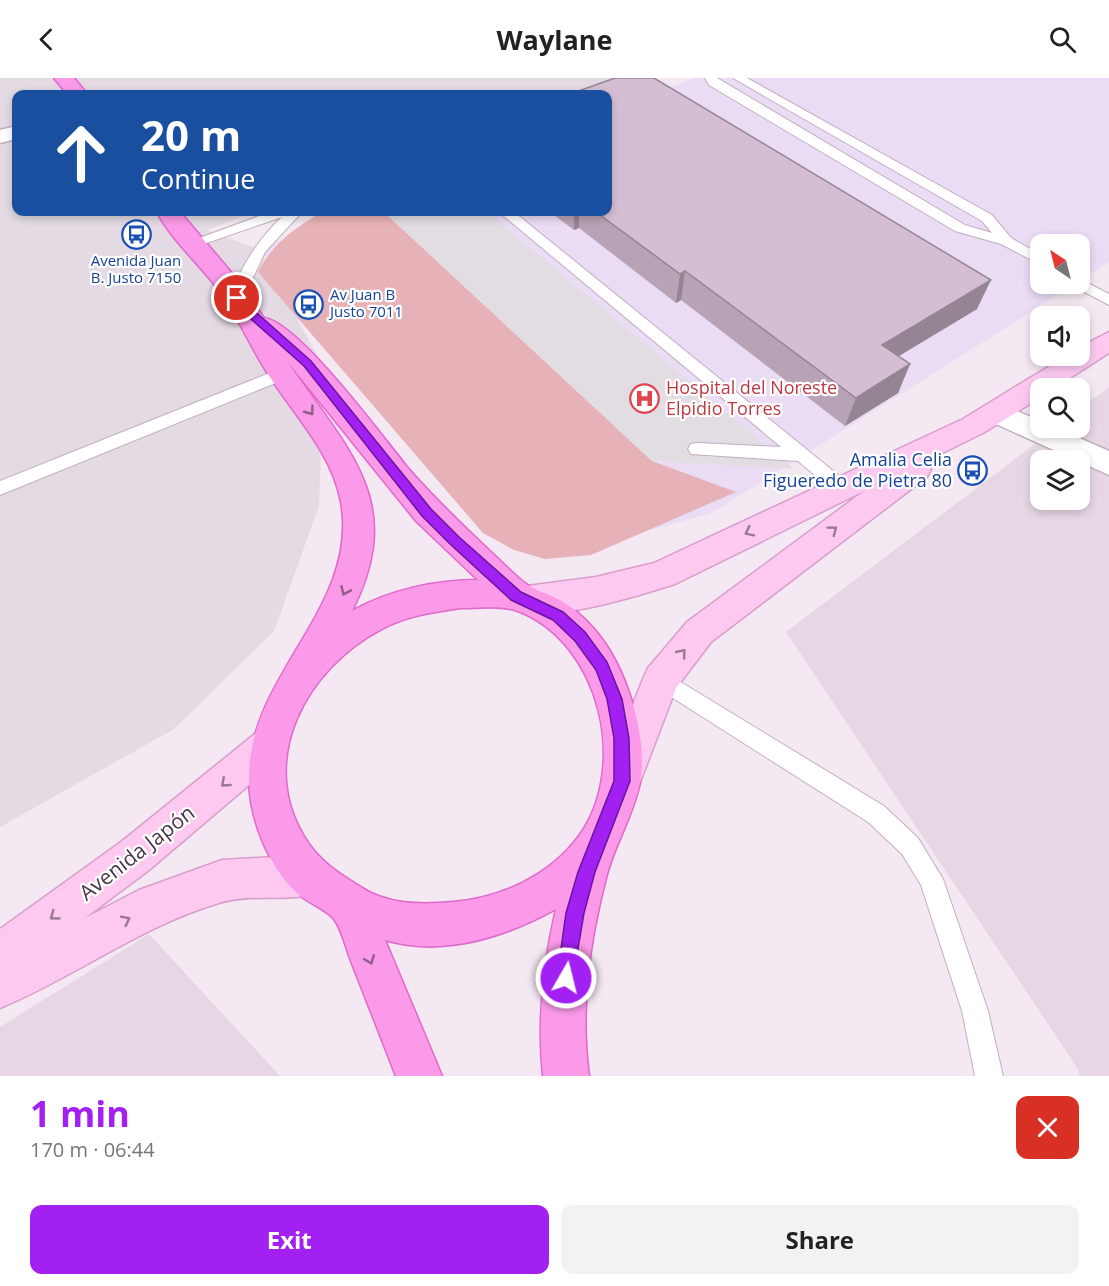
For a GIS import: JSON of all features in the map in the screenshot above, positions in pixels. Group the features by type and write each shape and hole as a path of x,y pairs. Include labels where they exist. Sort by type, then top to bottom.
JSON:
{"main road":[{"path":"64,78 74,90"},
{"path":"171,216 241,304 282,374 332,442 355,491 359,514 357,547 346,590 284,704 269,745 269,804 286,844 309,876 350,906 410,925 468,923 512,910 556,886 592,852"},
{"path":"241,304 308,364 427,512 522,598 558,616 580,637 602,666 614,699 621,738 622,781"},
{"path":"566,1076 561,1015 575,913 592,852 610,815 661,679 699,632 726,610 985,420 1109,341"},
{"path":"300,675 330,646 358,625 391,609 424,599 460,594 522,598 582,595 625,586 663,574 985,420"},
{"name":"Avenida Japón","path":"0,955 135,856 269,745"},
{"path":"0,986 154,905 222,881 309,876"},
{"path":"350,906 419,1076"}],"street":[{"path":"985,420 1109,464"}],"lane":[{"path":"711,78 713,83 960,228 1006,241 1030,255"},
{"path":"739,78 987,218 1006,241"},
{"path":"193,243 271,216"},
{"path":"241,304 250,262 263,242 291,216"},
{"path":"511,216 842,488"},
{"path":"1090,290 1109,300"},
{"path":"0,488 282,374"},
{"path":"697,449 802,455"},
{"path":"661,679 876,814 910,846 931,879 975,1011 989,1076"}],"shaded area":[{"path":"0,78 620,78 586,90 12,90 12,216 244,216 206,230 259,249 324,368 319,506 274,631 174,729 0,827"},
{"name":"Hospital del Noreste Elpidio Torres","path":"695,78 1109,78 1109,262 1090,274 1090,234 1030,234 1030,294 1059,294 1040,306 1030,306 1030,312 712,513 545,559 259,249 344,216 612,216 612,110"},
{"path":"316,216 388,216 652,461 736,492 591,555 545,559 514,550 483,533 258,272 278,244"},
{"path":"388,216 492,216 794,469 652,461"},
{"path":"1109,387 1109,1076 1079,1076 1078,1069 786,632 1043,438 1090,438 1090,401"},
{"path":"149,934 280,1076 0,1076 0,1027"}],"building":[{"path":"615,78 654,78 991,280 882,345 910,364 856,398 685,271 680,274 601,216 612,216 612,90 581,90"}],"place":[{"name":"Avenida Juan B. Justo 7150","path":"136,234"},
{"name":"Av Juan B Justo 7011","path":"309,304"},
{"name":"Hospital del Noreste Elpidio Torres","path":"645,398"},
{"name":"Amalia Celia Figueredo de Pietra 80","path":"973,470"}],"route":[{"path":"237,298 245,309 308,364 427,512 455,541 516,596 558,616 580,637 602,666 614,699 621,738 622,781 586,872 575,913 566,978"}]}
